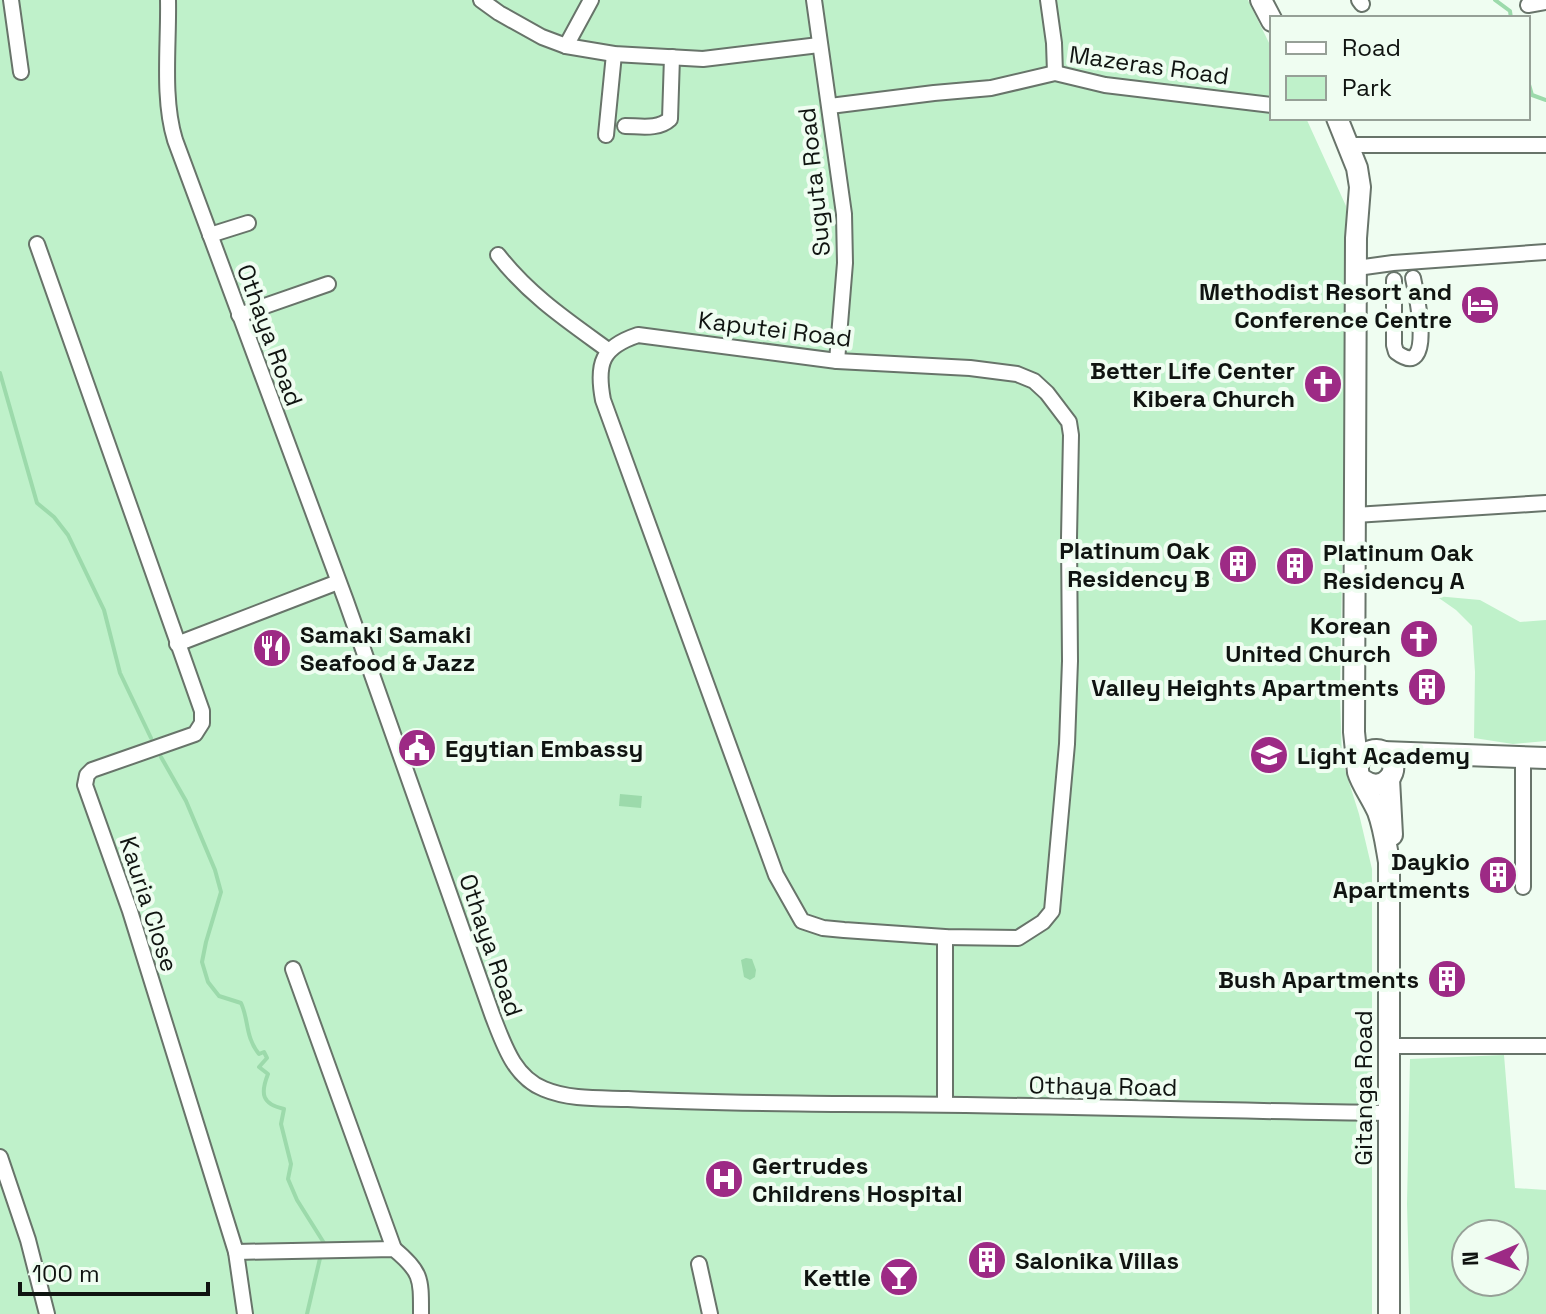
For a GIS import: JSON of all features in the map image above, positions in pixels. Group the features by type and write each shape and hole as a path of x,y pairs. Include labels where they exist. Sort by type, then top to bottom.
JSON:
{"main road":[{"path":"1323,120 1358,204"},
{"path":"1338,120 1357,168 1360,187 1355,692"},
{"name":"Gitanga Road","path":"1355,692 1358,718 1365,735 1393,764 1390,777 1392,834 1389,862 1387,1113 1389,1314"},
{"name":"Gitanga Road","path":"1355,692 1356,763 1378,811 1389,862"},
{"path":"1463,756 1411,762 1379,786 1373,786 1360,775 1360,759 1374,750 1546,758"}],"street":[{"path":"11,0 21,72"},
{"name":"Othaya Road","path":"168,0 170,122 502,1041 518,1069 540,1088 578,1097 701,1103 945,1104 1387,1113"},
{"path":"481,0 542,37 566,46 614,54 703,59 819,45"},
{"path":"566,46 591,0"},
{"name":"Suguta Road","path":"814,0 844,214 845,263 837,361"},
{"path":"1048,0 1055,73"},
{"path":"1528,5 1546,2"},
{"path":"606,135 614,54"},
{"path":"625,126 658,126 670,119 672,57"},
{"name":"Mazeras Road","path":"830,106 991,88 1055,73 1105,85 1270,105"},
{"path":"1348,145 1546,145"},
{"path":"210,235 248,223"},
{"name":"Kauria Close","path":"37,244 202,711 202,723 195,734 92,770 87,775 85,785 130,911 236,1252 245,1314"},
{"path":"1357,268 1546,252"},
{"path":"498,255 545,304 608,350"},
{"path":"1394,280 1394,345 1396,352 1406,357 1414,356 1421,342 1419,305 1413,278"},
{"path":"239,315 328,284"},
{"name":"Kaputei Road","path":"650,335 837,361 970,368 1017,374 1034,381 1047,393 1069,422 1071,435 1070,661 1056,892 1052,911 1043,922 1018,938 945,937 823,928 802,921 776,875 603,400 601,368 608,350 621,340 650,335"},
{"path":"1355,515 1546,503"},
{"path":"177,644 338,582"},
{"path":"1523,757 1523,887"},
{"path":"945,937 945,1104"},
{"path":"293,969 394,1249 413,1265 418,1276 421,1314"},
{"path":"1389,1046 1546,1046"},
{"path":"0,1157 28,1240 47,1314"},
{"path":"236,1252 394,1249"},
{"path":"699,1264 710,1314"}],"green space":[{"path":"0,0 1248,0 1270,45 1270,120 1307,120 1346,206 1340,694 1342,760 1372,869 1372,1314 0,1314"},
{"path":"1436,596 1480,600 1520,622 1546,620 1546,741 1513,744 1474,738 1472,626"},
{"path":"1504,1055 1515,1188 1546,1190 1546,1314 1410,1314 1407,1204 1410,1059"}],"shaded area":[{"path":"620,794 642,796 641,808 619,806"},
{"path":"752,959 756,970 755,977 750,980 744,977 741,960"}],"waterway":[{"path":"1495,0 1510,11 1511,16"},
{"path":"1530,88 1532,95 1546,100"},
{"path":"0,373 37,503 54,517 68,535 104,610 120,673 151,738"},
{"path":"161,757 186,801 221,892 202,962 208,982 219,996 241,1003 251,1041 259,1054 264,1052 267,1058 259,1067 268,1074 264,1087 267,1101 284,1109 281,1124 291,1164 288,1179 324,1246"},
{"path":"307,1314 321,1254"}],"place":[{"name":"Methodist Resort and Conference Centre","path":"1480,305"},
{"name":"Better Life Center Kibera Church","path":"1323,384"},
{"name":"Platinum Oak Residency B","path":"1238,564"},
{"name":"Platinum Oak Residency A","path":"1295,566"},
{"name":"Korean United Church","path":"1419,639"},
{"name":"Samaki Samaki Seafood & Jazz","path":"272,648"},
{"name":"Valley Heights Apartments","path":"1427,687"},
{"name":"Egytian Embassy","path":"417,748"},
{"name":"Light Academy","path":"1269,755"},
{"name":"Daykio Apartments","path":"1498,875"},
{"name":"Bush Apartments","path":"1447,979"},
{"name":"Gertrudes Childrens Hospital","path":"724,1179"},
{"name":"Salonika Villas","path":"987,1260"},
{"name":"Kettle","path":"899,1277"}]}
